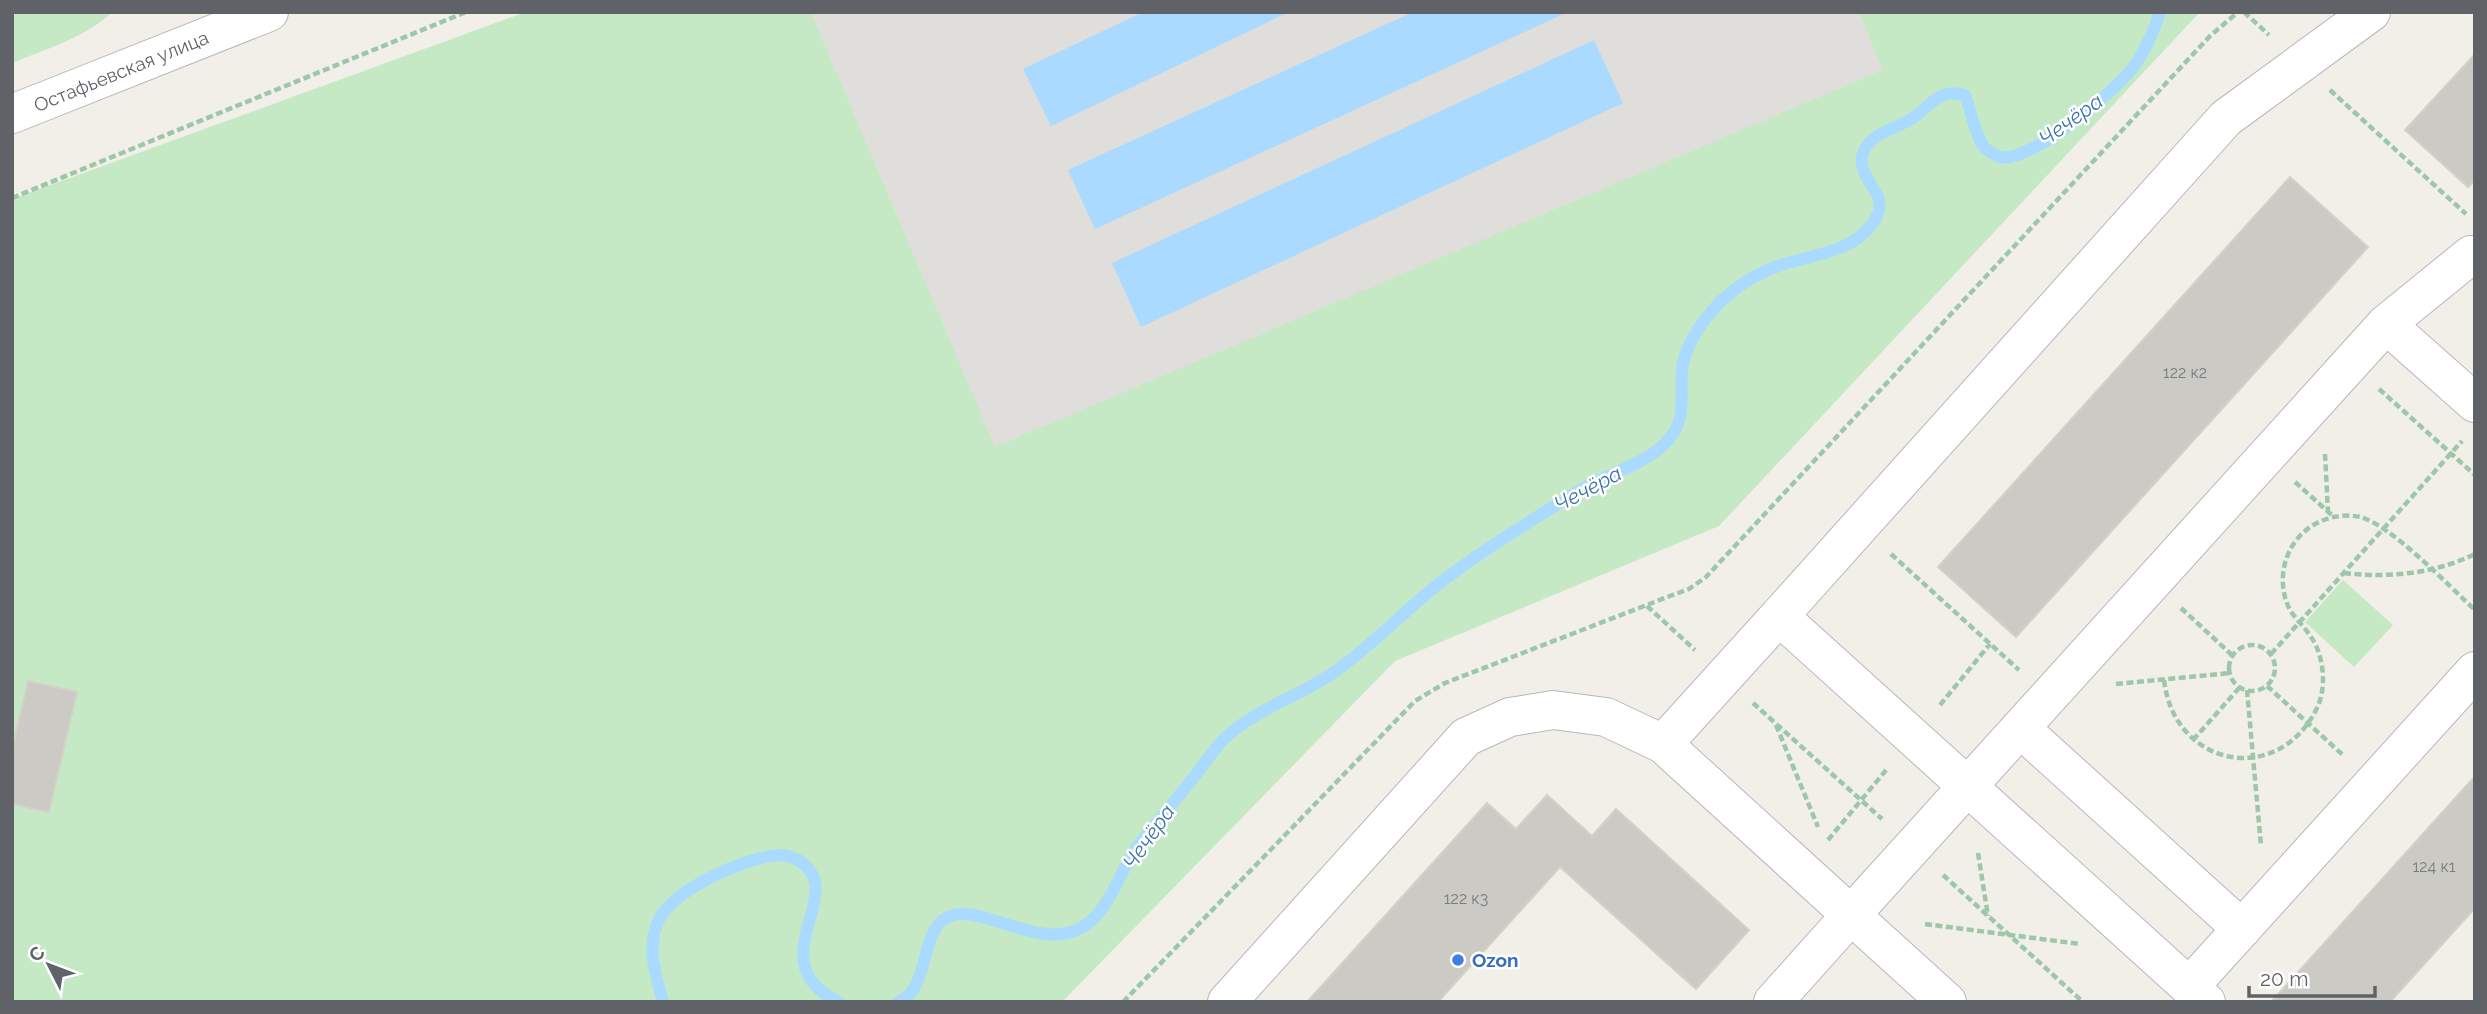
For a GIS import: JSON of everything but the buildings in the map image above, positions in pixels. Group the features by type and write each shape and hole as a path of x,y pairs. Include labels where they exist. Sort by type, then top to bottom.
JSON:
{"street":[{"path":"1663,744 2226,118 2371,12"},
{"name":"Остафьевская улица","path":"12,114 245,16"},
{"path":"1773,1002 2386,324 2474,247"},
{"path":"2386,324 2471,420"},
{"path":"1779,616 2198,994 2254,916 2475,671"},
{"path":"1227,1002 1466,737 1510,717 1553,710 1606,717 1663,744 1947,1002"},
{"path":"2020,729 2254,916"}],"path":[{"path":"12,198 466,12"},
{"path":"1123,1002 1415,701 1445,683 1689,589 1706,577 2210,36 2238,12"},
{"path":"2244,12 2301,64 2474,247"},
{"path":"2350,363 2475,475"},
{"path":"2271,654 2451,454 2471,420"},
{"path":"2266,456 2334,517"},
{"path":"2164,680 2172,713 2181,727 2193,740 2211,751 2232,757 2253,757 2274,752 2293,740 2309,724 2319,704 2323,682 2321,660 2313,639 2290,611 2282,582 2288,553 2307,529 2334,517 2360,517 2384,528 2475,610"},
{"path":"1860,526 2052,693 2230,673"},
{"path":"2344,573 2400,575 2430,569 2475,554"},
{"path":"2152,582 2233,656"},
{"path":"1647,606 2083,1002"},
{"path":"2251,645 2262,647 2271,654 2275,665 2274,677 2267,686 2258,691 2240,687 2233,681 2230,673 2233,656 2241,648 2251,645"},
{"path":"2267,686 2374,783"},
{"path":"2193,740 2240,687"},
{"path":"2247,690 2253,757 2254,916"},
{"path":"1776,723 1825,844"},
{"path":"1918,923 2087,945"}],"shaded area":[{"path":"811,12 1859,12 1884,70 995,448"}],"green space":[{"path":"12,12 112,12 77,36 12,63"},
{"path":"526,12 811,12 995,447 1883,70 1859,12 2200,12 1719,526 1395,661 1062,1002 12,1002 12,199"},
{"path":"2343,580 2393,625 2354,667 2305,622"}],"water":[{"path":"1143,12 1289,12 1051,126 1023,69"},
{"path":"1413,12 1568,12 1095,229 1068,170"},
{"path":"1594,40 1623,103 1141,327 1112,263"}],"waterway":[{"name":"Чечёра","path":"898,1002 908,996 915,987 936,928 943,920 957,914 974,915 1033,932 1054,934 1073,931 1092,920 1106,904 1137,847 1216,748 1236,729 1249,719 1333,673 1439,584 1494,544 1576,493 1641,461 1661,447 1675,431 1678,423 1682,406 1682,370 1687,349 1713,309 1733,290 1756,276 1781,265 1843,246 1865,233 1873,223 1880,204 1865,174 1862,157 1875,137 1913,118 1941,96 1956,93 1965,95 1982,145 1986,149 2000,157 2014,156 2031,149 2070,124 2121,81 2144,50 2160,12"},
{"name":"Чечёра","path":"663,1002 654,963 653,944 657,924 664,911 692,888 728,869 778,855 801,862 815,881 815,897 803,952 806,970 817,987 839,1002"}],"place":[{"name":"Ozon","path":"1458,960"}]}
